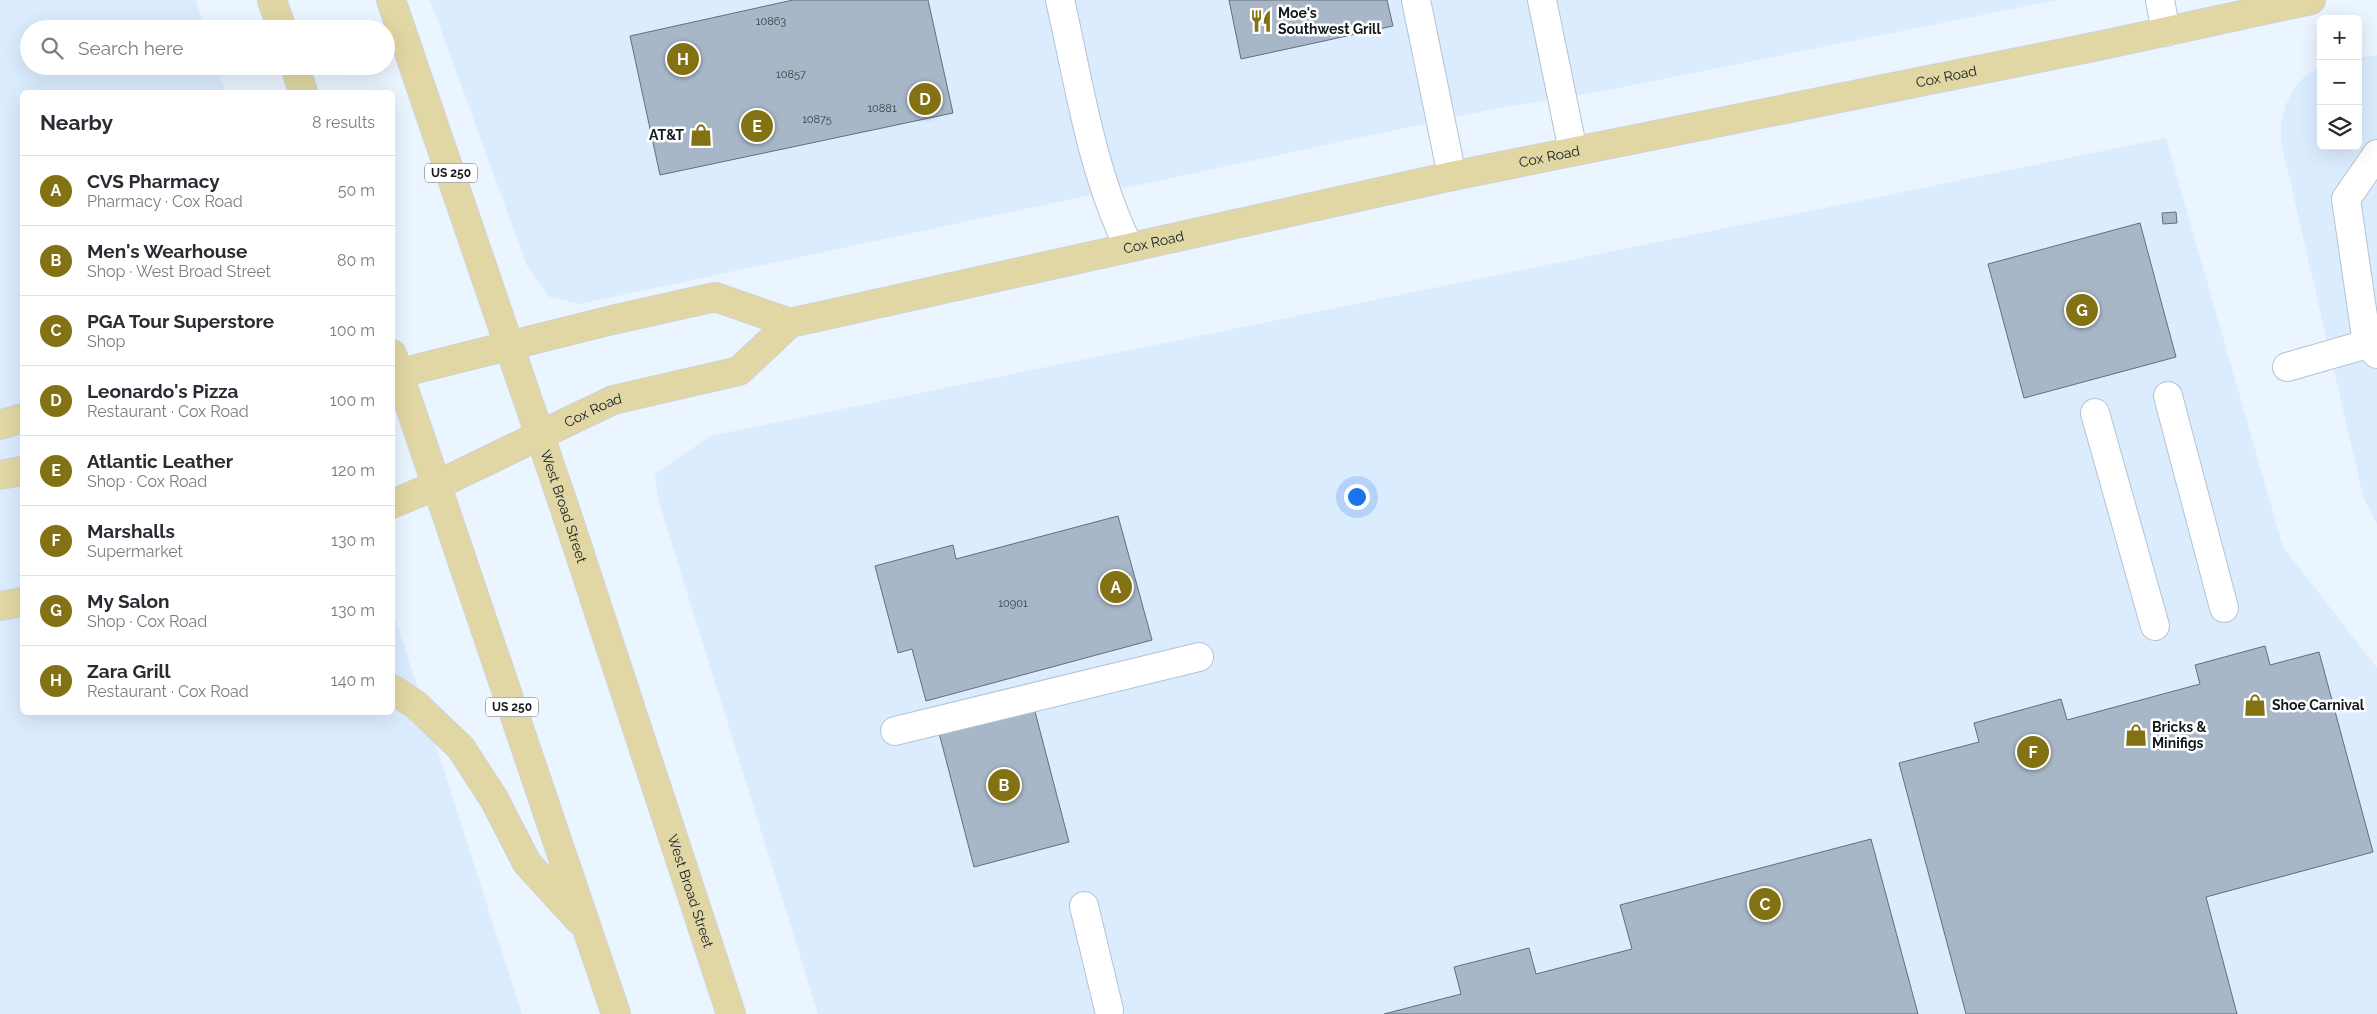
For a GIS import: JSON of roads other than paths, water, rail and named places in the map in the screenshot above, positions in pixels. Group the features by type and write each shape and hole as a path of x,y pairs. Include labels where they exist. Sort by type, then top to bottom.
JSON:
{"main road":[{"path":"272,0 279,20"},
{"name":"West Broad Street","path":"391,0 540,435 731,1014"},
{"name":"Cox Road","path":"395,503 437,485 613,400 739,371 790,323 1452,176 2166,32 2248,6 2311,0"},
{"path":"395,368 510,347 715,297 790,323"},
{"name":"US 250","path":"395,368 437,485 616,1014"},
{"path":"0,425 20,419"},
{"path":"0,476 20,471"},
{"path":"0,606 20,602"},
{"path":"395,691 422,711 461,748 494,799 527,863 587,929"}],"street":[{"path":"1060,0 1099,174 1114,217 1129,248"},
{"path":"1416,0 1452,176"},
{"path":"1542,0 1573,151"},
{"path":"2160,0 2166,32"},
{"path":"2287,368 2372,349 2346,200 2377,154"},
{"path":"2168,396 2224,608"},
{"path":"2095,413 2155,626"},
{"path":"895,731 1198,657"},
{"path":"1084,906 1109,1010"}],"place":[{"name":"Moe's Southwest Grill","path":"1261,21"},
{"name":"Zara Grill","path":"683,59"},
{"name":"Leonardo's Pizza","path":"925,99"},
{"name":"Atlantic Leather","path":"757,126"},
{"name":"AT&T","path":"701,135"},
{"name":"My Salon","path":"2082,310"},
{"name":"CVS Pharmacy","path":"1116,587"},
{"name":"Shoe Carnival","path":"2255,705"},
{"name":"Bricks & Minifigs","path":"2136,735"},
{"name":"Marshalls","path":"2033,752"},
{"name":"Men's Wearhouse","path":"1004,785"},
{"name":"PGA Tour Superstore","path":"1765,904"}]}
